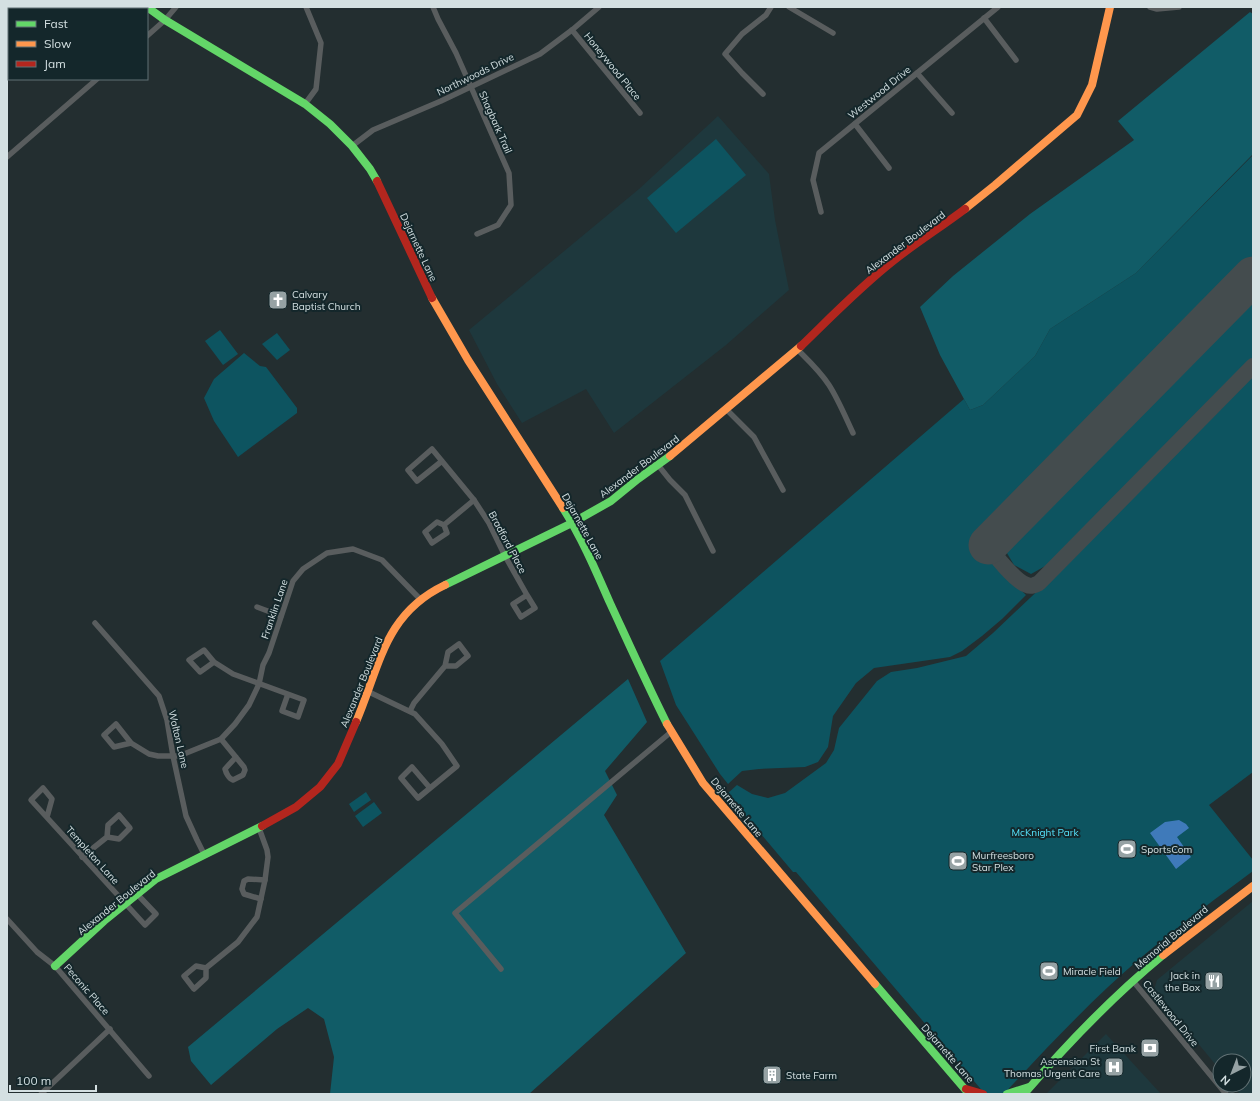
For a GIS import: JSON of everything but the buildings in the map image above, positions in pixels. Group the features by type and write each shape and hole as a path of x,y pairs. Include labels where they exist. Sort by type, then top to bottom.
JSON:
{"main road":[{"name":"Dejarnette Lane","path":"147,7 165,20 306,104 330,124 352,146 370,169 384,194 428,290 468,360 572,523 671,732 703,783 967,1092"},
{"name":"Alexander Boulevard","path":"55,966 104,922 156,879 259,828 296,807 320,787 338,764 369,692 380,656 387,641 395,627 420,599 442,586 505,556 524,545 572,523 611,501 674,453 797,349 853,296 893,261 939,229 995,185 1077,115 1092,85 1110,7"},
{"name":"Memorial Boulevard","path":"1024,1094 1080,1033 1134,981 1215,913 1253,886"},
{"path":"1007,1094 1028,1090"},
{"path":"967,1092 983,1094"}],"street":[{"path":"148,35 165,20 176,7"},
{"path":"306,7 321,43 316,89 306,104"},
{"name":"Shagbark Trail","path":"433,7 456,53 509,173 511,205 498,225 477,234"},
{"name":"Northwoods Drive","path":"352,146 373,130 441,101 540,54 599,7"},
{"path":"763,94 726,54 742,34 766,16 771,7"},
{"path":"789,7 832,33"},
{"name":"Westwood Drive","path":"821,212 813,180 819,153 998,7"},
{"path":"1150,7 1156,9 1179,7"},
{"path":"984,18 1016,60"},
{"name":"Honeywood Place","path":"572,30 640,113"},
{"path":"917,73 952,113"},
{"path":"7,157 96,80"},
{"path":"855,124 888,168"},
{"path":"797,349 814,366 828,384 853,433"},
{"path":"726,409 754,437 783,490"},
{"name":"Bradford Place","path":"442,461 417,481 408,470 432,449 442,461 474,500 489,523 505,556 527,595"},
{"path":"658,465 685,495 713,551"},
{"path":"444,525 474,500"},
{"name":"Franklin Lane","path":"176,756 221,739 235,724 248,705 259,684 263,665 269,653 293,581 303,569 327,553 353,549 382,560 420,599"},
{"path":"257,607 281,616"},
{"name":"Walton Lane","path":"96,623 159,696 168,720 176,756 186,816 204,854"},
{"path":"410,711 414,703 445,666 448,652 459,644 468,656 456,666 445,666"},
{"path":"214,662 233,674 259,684 288,694 304,700 298,717 282,711 288,694"},
{"path":"369,692 415,714 442,744 457,766 418,798 401,778 412,766 430,788"},
{"path":"132,743 114,747 104,735 116,724 132,743 149,754 176,756"},
{"path":"501,969 455,913 671,732"},
{"path":"221,739 236,757"},
{"name":"Templeton Lane","path":"47,817 52,798 43,788 31,800 145,925 156,914 137,894"},
{"path":"82,857 107,837 108,825 119,815 130,828 119,839 107,837"},
{"path":"206,968 238,942 257,917 268,857 259,828"},
{"path":"261,900 244,894 242,889 244,881 248,879 265,880"},
{"name":"Peconic Place","path":"7,919 37,952 55,966 149,1076"},
{"name":"Castlewood Drive","path":"1134,981 1226,1094"},
{"path":"40,1094 110,1029"}],"shaded area":[{"path":"1250,12 1253,14 1253,154 1136,273 1050,329 1035,356 983,405 970,410 940,355 920,307 953,276 1030,214 1134,140 1118,121"},
{"path":"718,116 769,174 775,220 789,290 726,345 614,433 586,389 522,423 497,384 469,330 639,189"},
{"path":"628,679 647,722 605,771 617,795 604,815 686,953 529,1094 330,1094 334,1057 324,1019 308,1008 277,1029 211,1085 191,1061 188,1047"},
{"path":"1253,901 1253,1094 1239,1093 1252,1093 1252,1053 1212,1053 1212,1060 1154,990 1157,980"},
{"path":"1106,1034 1161,1094 1046,1094"}],"green space":[{"path":"716,139 746,175 676,233 647,198"},
{"path":"1253,155 1253,257 973,542 1026,595 982,636 962,651 950,657 874,668 856,683 833,716 828,747 818,762 805,767 742,771 728,784 676,705 660,661 964,399 970,410 983,405 1035,356 1050,329 1136,273"},
{"path":"1253,295 1253,359 1056,560 1031,574 1014,565 1004,548"},
{"path":"220,330 238,354 223,365 205,341"},
{"path":"277,333 290,350 277,360 262,344"},
{"path":"244,353 260,366 266,367 297,408 297,413 238,457 214,421 204,398 214,379"},
{"name":"McKnight Park","path":"1253,374 1253,772 1209,805 1253,860 1253,871 1179,927 1125,971 1068,1026 1004,1094 985,1094 796,872 793,872 727,794 737,785 752,794 768,798 785,793 826,763 834,750 839,728 877,681 891,672 917,668 966,656 993,633 1068,562"},
{"path":"366,792 371,800 354,812 349,804"},
{"path":"374,802 382,813 363,827 355,816"}],"water":[{"path":"1179,820 1186,824 1189,828 1177,837 1191,857 1176,869 1150,833 1165,822"}],"taxiway":[{"path":"988,545 1011,574 1022,583 1028,586 1033,586 1039,583 1253,366"}],"runway":[{"path":"988,545 1253,276"}],"traffic: fast":[{"path":"147,7 165,20 305,104 330,124 352,146 370,169 377,181"},
{"path":"445,585 572,523 611,501 670,456"},
{"path":"563,508 588,555 667,724"},
{"path":"55,966 104,921 156,879 262,826"},
{"path":"1024,1094 1090,1022 1126,987 1163,955"},
{"path":"875,984 969,1094"},
{"path":"1007,1094 1029,1087"}],"traffic: slow":[{"path":"965,209 1077,115 1092,85 1110,7"},
{"path":"432,298 468,360 563,508"},
{"path":"670,456 801,346"},
{"path":"356,722 379,662 396,626 409,611 425,597 445,585"},
{"path":"667,724 703,783 875,984"},
{"path":"1163,955 1253,886"}],"traffic: jam":[{"path":"377,181 432,298"},
{"path":"801,346 869,281 893,261 965,209"},
{"path":"262,826 296,807 320,787 338,764 356,722"},
{"path":"966,1089 983,1094"}],"place":[{"name":"Calvary Baptist Church","path":"278,300"},
{"name":"SportsCom","path":"1127,849"},
{"name":"Murfreesboro Star Plex","path":"958,861"},
{"name":"Miracle Field","path":"1049,971"},
{"name":"Jack in the Box","path":"1214,981"},
{"name":"First Bank","path":"1150,1048"},
{"name":"Ascension St Thomas Urgent Care","path":"1114,1067"},
{"name":"State Farm","path":"772,1075"}]}
